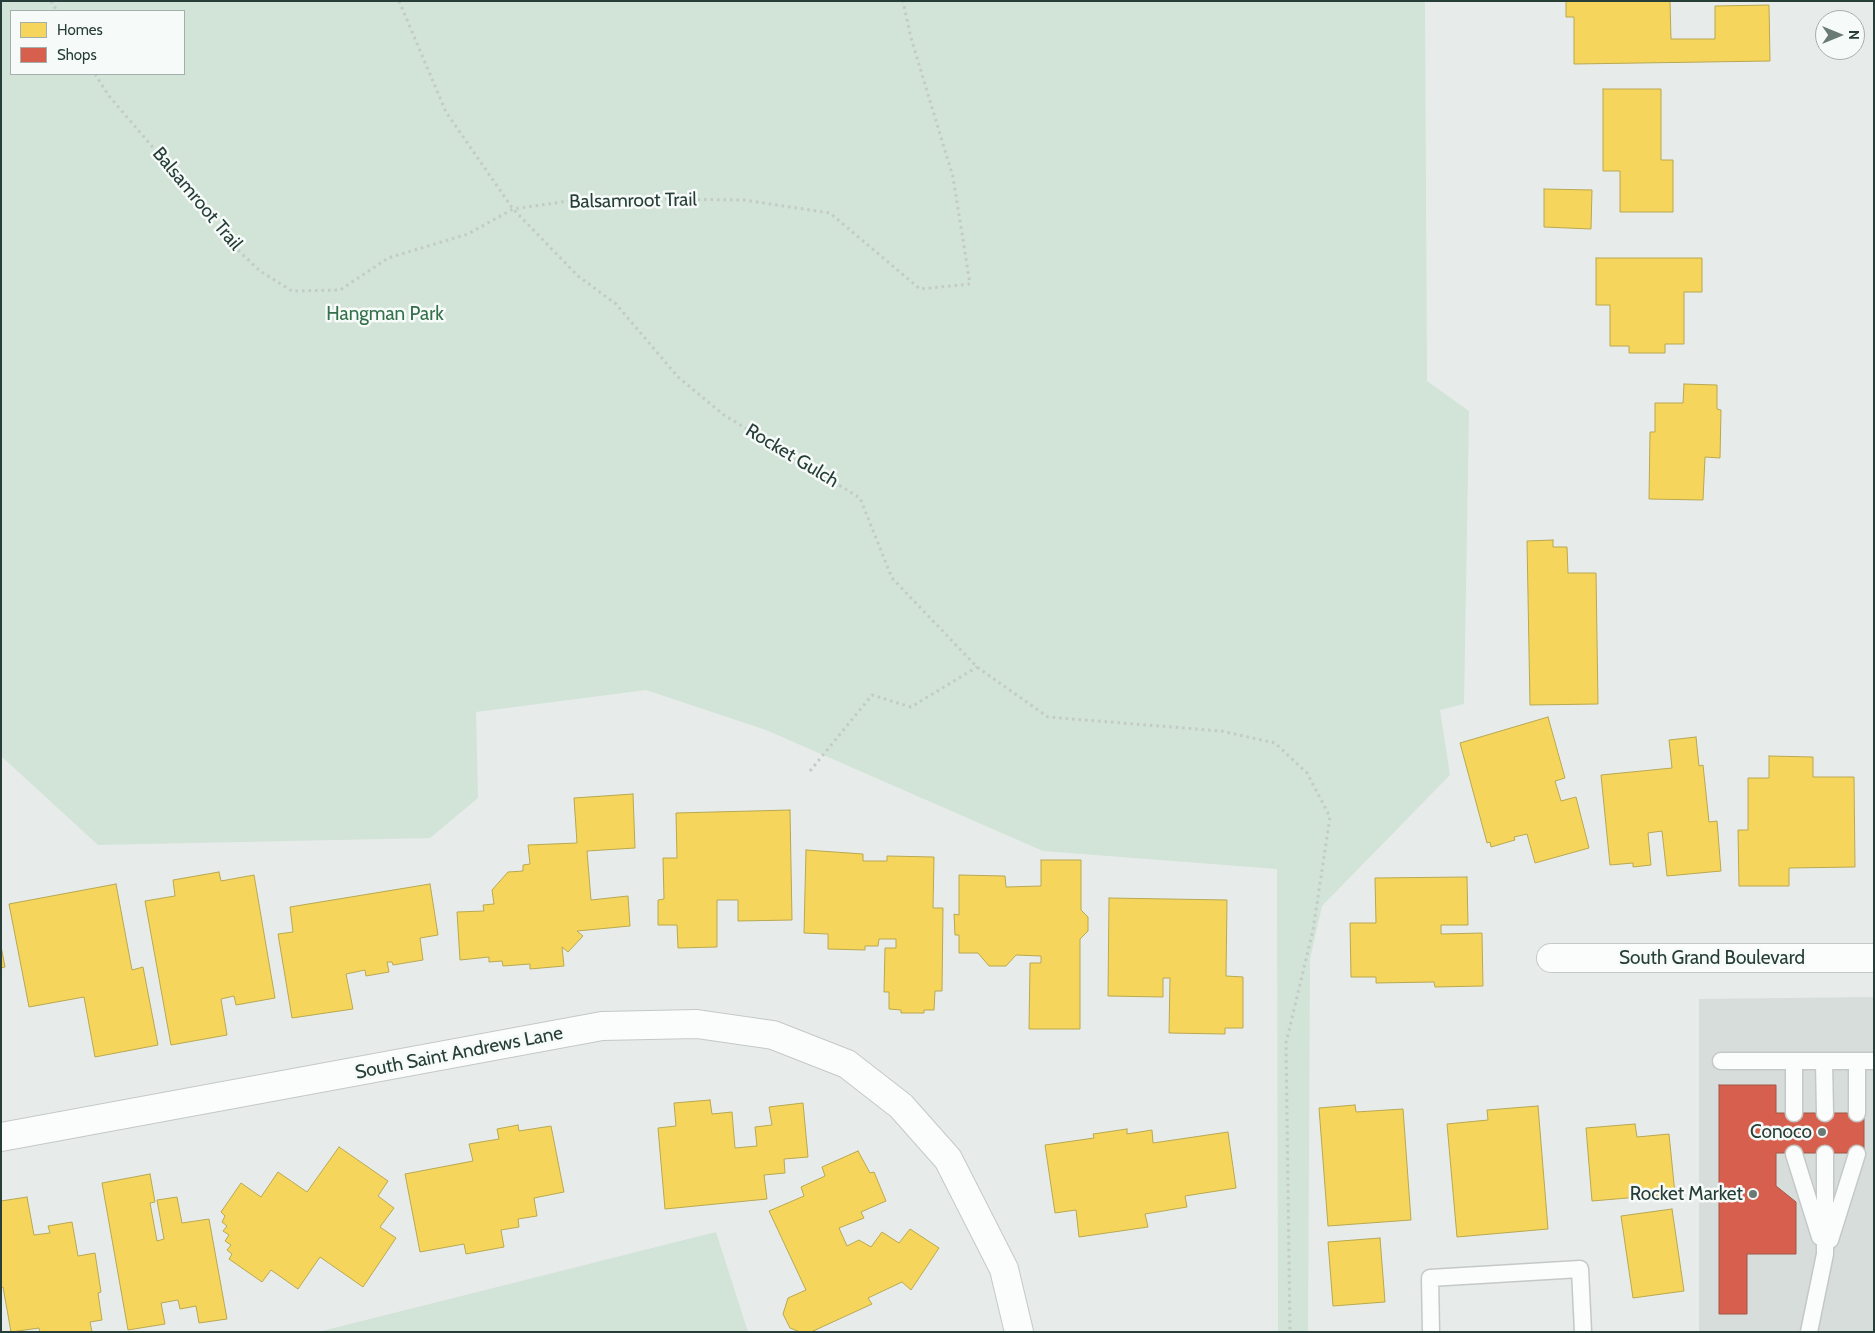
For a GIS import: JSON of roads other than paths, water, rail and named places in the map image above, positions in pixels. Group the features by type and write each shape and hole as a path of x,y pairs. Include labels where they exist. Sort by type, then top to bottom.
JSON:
{"street":[{"name":"South Grand Boulevard","path":"1550,958 1874,958"},
{"name":"South Saint Andrews Lane","path":"1,1137 602,1026 697,1024 773,1035 847,1064 901,1106 948,1159 1004,1269 1019,1332"}],"lane":[{"path":"1721,1061 1874,1062"},
{"path":"1794,1062 1794,1113"},
{"path":"1824,1062 1825,1113"},
{"path":"1857,1062 1857,1113"},
{"path":"1794,1154 1825,1254"},
{"path":"1825,1154 1825,1254"},
{"path":"1809,1332 1825,1254 1857,1154"},
{"path":"1431,1332 1430,1278 1580,1269 1583,1332"}],"place":[{"name":"Conoco","path":"1822,1132"},
{"name":"Rocket Market","path":"1753,1194"}],"park label":[{"name":"Hangman Park","path":"385,314"}]}
